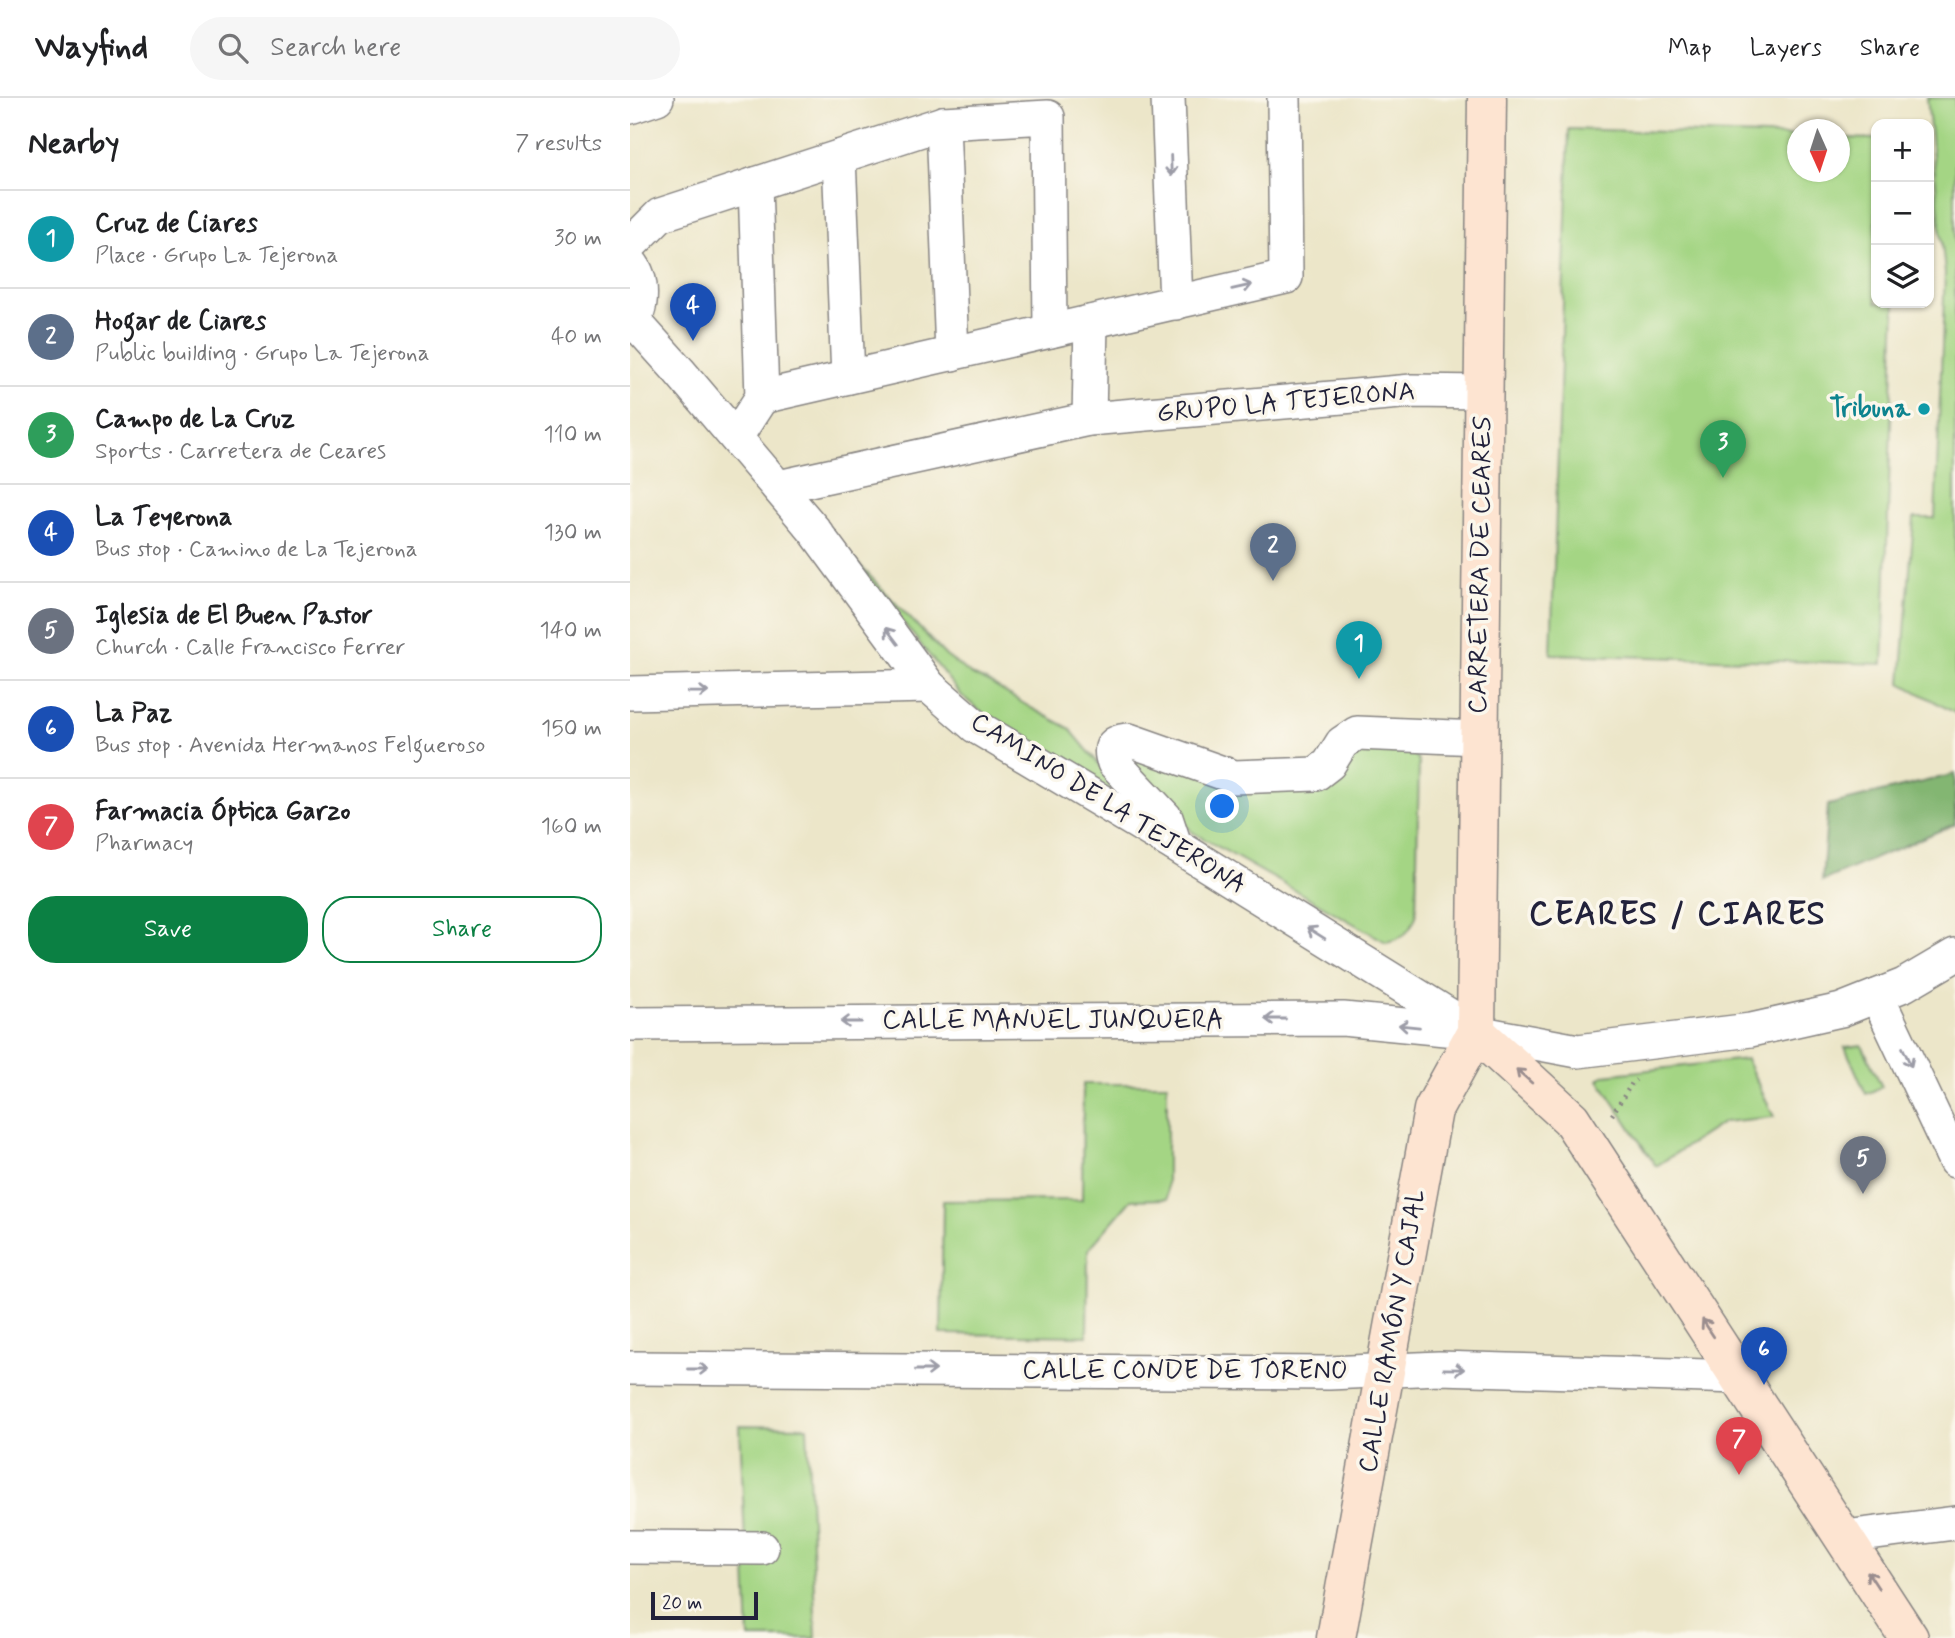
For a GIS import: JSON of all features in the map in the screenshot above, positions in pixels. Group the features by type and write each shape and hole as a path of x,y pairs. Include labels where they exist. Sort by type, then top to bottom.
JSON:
{"main road":[{"name":"CARRETERA DE CEARES","path":"1476,1032 1487,98"},
{"name":"CALLE RAMÓN Y CAJAL","path":"1336,1638 1433,1110 1476,1032"},
{"path":"1476,1032 1572,1119 1909,1638"}],"street":[{"path":"630,107 657,98"},
{"path":"1168,98 1176,303"},
{"path":"762,397 1286,277 1284,98"},
{"path":"630,245 660,215 943,123 1048,117 1050,331"},
{"path":"943,123 952,354"},
{"path":"839,157 848,377"},
{"path":"736,437 762,397 755,184"},
{"path":"630,262 640,285 640,303 632,323"},
{"path":"1089,419 1091,322"},
{"name":"CAMINO DE LA TEJERONA","path":"632,323 736,437 814,530 929,686 975,726 1175,845 1476,1032"},
{"name":"GRUPO LA TEJERONA","path":"778,487 1089,419 1412,391 1483,392"},
{"path":"630,693 929,686"},
{"path":"1175,845 1166,818 1114,763 1110,754 1112,746 1118,741 1129,740 1234,778 1316,774 1329,764 1342,743 1357,733 1479,738"},
{"name":"CALLE MANUEL JUNQUERA","path":"630,1024 1343,1019 1476,1032 1578,1051 1751,1030 1841,1010 1904,985 1955,955"},
{"path":"1877,996 1955,1161"},
{"name":"CALLE CONDE DE TORENO","path":"630,1368 1329,1373 1439,1368 1740,1377"},
{"path":"1845,1537 1955,1523"},
{"path":"630,1547 762,1548"}],"path":[{"path":"1611,1116 1632,1083 1642,1076"}],"green space":[{"path":"1927,98 1955,98 1955,713 1901,683 1914,518 1935,518 1945,273 1934,166 1934,119 1929,119"},
{"path":"1569,129 1787,136 1787,182 1850,182 1850,138 1871,139 1871,308 1895,308 1883,664 1551,654"},
{"path":"846,551 946,656 972,675 1069,728 1124,794 1144,811 988,718 961,695"},
{"path":"1365,749 1412,749 1419,762 1416,916 1405,934 1386,942 1192,832 1132,763 1137,752 1321,788 1338,779 1355,754"},
{"path":"1955,774 1955,824 1822,881 1828,805"},
{"path":"1862,1045 1882,1087 1866,1094 1845,1047"},
{"path":"1746,1059 1774,1117 1724,1122 1656,1166 1599,1080 1604,1075"},
{"path":"1083,1084 1167,1084 1167,1199 1131,1200 1088,1250 1087,1336 941,1334 943,1201 1082,1200"},
{"path":"740,1426 807,1427 816,1638 749,1638"}],"place":[{"name":"La Teyerona","path":"693,341"},
{"name":"Tribuna","path":"1924,409"},
{"name":"Campo de La Cruz","path":"1723,478"},
{"name":"Hogar de Ciares","path":"1273,581"},
{"name":"Cruz de Ciares","path":"1359,679"},
{"name":"Iglesia de El Buen Pastor","path":"1863,1194"},
{"name":"La Paz","path":"1764,1385"},
{"name":"Farmacia Óptica Garzo","path":"1739,1475"}],"district":[{"name":"CEARES / CIARES","path":"1678,915"}]}
